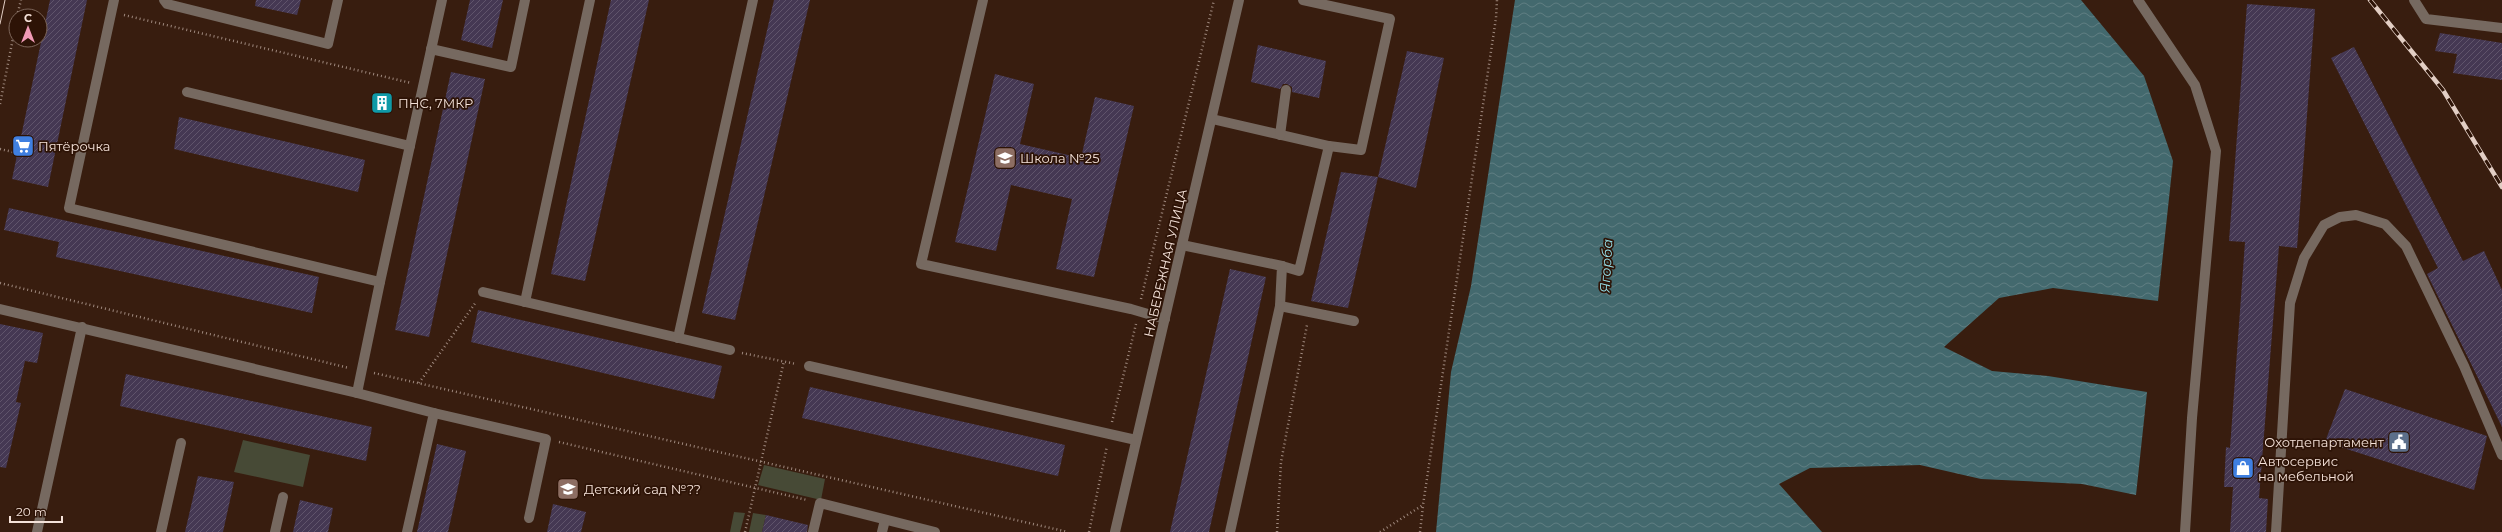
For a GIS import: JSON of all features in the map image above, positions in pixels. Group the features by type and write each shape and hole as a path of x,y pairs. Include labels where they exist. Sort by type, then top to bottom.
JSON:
{"street":[{"path":"114,0 69,208 380,282"},
{"path":"164,0 167,4 328,44 338,0"},
{"path":"358,393 361,370 442,0"},
{"path":"431,49 511,67 525,0"},
{"path":"525,302 590,0"},
{"path":"678,338 753,0"},
{"path":"983,0 921,264 1138,311 1165,319"},
{"name":"НАБЕРЕЖНАЯ УЛИЦА","path":"1115,532 1239,0"},
{"path":"1212,119 1330,146 1361,150 1390,19 1303,0"},
{"path":"2138,0 2195,86 2216,151 2192,418 2186,532"},
{"path":"2414,0 2426,19 2502,28"},
{"path":"1280,135 1286,90"},
{"path":"187,92 410,146"},
{"path":"1182,244 1299,271 1330,146"},
{"path":"2276,532 2290,303 2304,258 2324,225 2340,217 2356,215 2385,224 2406,246 2464,366 2502,455"},
{"path":"1230,532 1280,306 1282,266"},
{"path":"483,292 730,350"},
{"path":"1280,306 1354,321"},
{"path":"0,309 82,327 546,439 529,518"},
{"path":"37,532 82,327"},
{"path":"808,366 1136,440"},
{"path":"407,532 434,413"},
{"path":"161,532 181,443"},
{"path":"275,532 283,498"},
{"path":"813,532 820,503 935,532"},
{"path":"882,532 885,520"}],"path":[{"path":"1089,532 1109,434 1214,0"},
{"path":"1420,532 1496,18 1497,0"},
{"path":"112,12 423,86"},
{"path":"0,104 11,48"},
{"path":"0,149 18,153"},
{"path":"0,283 419,384 1068,532"},
{"path":"419,384 483,292"},
{"path":"1277,532 1281,462 1310,312"},
{"path":"730,350 808,366"},
{"path":"745,532 784,361"},
{"path":"546,439 820,503"},
{"path":"1380,532 1423,505"}],"green space":[{"path":"243,440 310,455 303,487 234,472"},
{"path":"764,465 825,479 821,500 758,485"},
{"path":"734,512 745,513 740,532 730,532"},
{"path":"753,513 766,515 762,532 749,532"}],"water":[{"name":"Ягорба","path":"1515,0 2081,0 2144,76 2173,161 2158,301 2053,288 1999,298 1944,347 1992,371 2048,376 2147,392 2136,495 2082,484 1981,479 1920,465 1810,468 1779,484 1822,532 1436,532 1451,372 1471,286"}],"building":[{"path":"50,0 87,0 48,187 12,179 40,48 48,48 48,9"},
{"path":"256,0 301,0 297,15 255,6"},
{"path":"470,0 503,0 492,48 461,40"},
{"path":"611,0 649,0 585,281 551,274"},
{"path":"774,0 810,0 735,320 702,313"},
{"path":"2247,4 2315,9 2297,248 2279,246 2259,498 2268,499 2266,532 2230,532 2233,487 2224,487 2226,447 2230,448 2245,242 2229,241"},
{"path":"2440,33 2502,43 2502,80 2453,73 2457,54 2435,51"},
{"path":"1258,45 1326,61 1319,98 1292,92 1292,87 1287,84 1283,84 1280,89 1251,82"},
{"path":"2354,47 2463,261 2484,251 2502,290 2502,427 2427,274 2438,268 2331,58"},
{"path":"1407,51 1444,58 1416,188 1378,177"},
{"path":"451,72 485,79 429,337 395,330"},
{"path":"995,74 1034,84 1020,144 1081,158 1095,97 1134,106 1094,277 1056,269 1072,199 1011,185 996,251 955,242"},
{"name":"ПНС, 7МКР","path":"375,92 393,96 389,114 371,110"},
{"path":"179,117 365,160 358,192 174,149"},
{"path":"1341,172 1378,177 1348,308 1311,301"},
{"path":"9,208 319,277 312,313 56,257 59,242 4,230"},
{"path":"1230,269 1266,277 1209,532 1170,532"},
{"path":"478,310 722,366 714,399 471,342"},
{"path":"0,324 43,333 37,363 25,361 16,402 21,403 6,468 0,467"},
{"path":"126,374 372,427 366,461 120,406"},
{"path":"810,387 1065,445 1058,476 802,418"},
{"path":"2345,389 2487,436 2474,490 2325,442"},
{"path":"437,444 466,451 448,532 417,532"},
{"path":"198,476 234,482 223,532 185,532"},
{"path":"300,500 333,508 328,532 293,532"},
{"path":"553,504 586,512 581,532 547,532"},
{"path":"766,515 808,525 807,532 762,532"}],"tram line":[{"path":"0,24 5,0"}],"railway":[{"path":"2370,0 2443,90 2502,187"}],"place":[{"name":"ПНС, 7МКР","path":"382,103"},
{"name":"Пятёрочка","path":"23,146"},
{"name":"Школа №25","path":"1005,158"},
{"name":"Охотдепартамент","path":"2399,442"},
{"name":"Автосервис на мебельной","path":"2243,468"},
{"name":"Детский сад №??","path":"568,489"}]}
